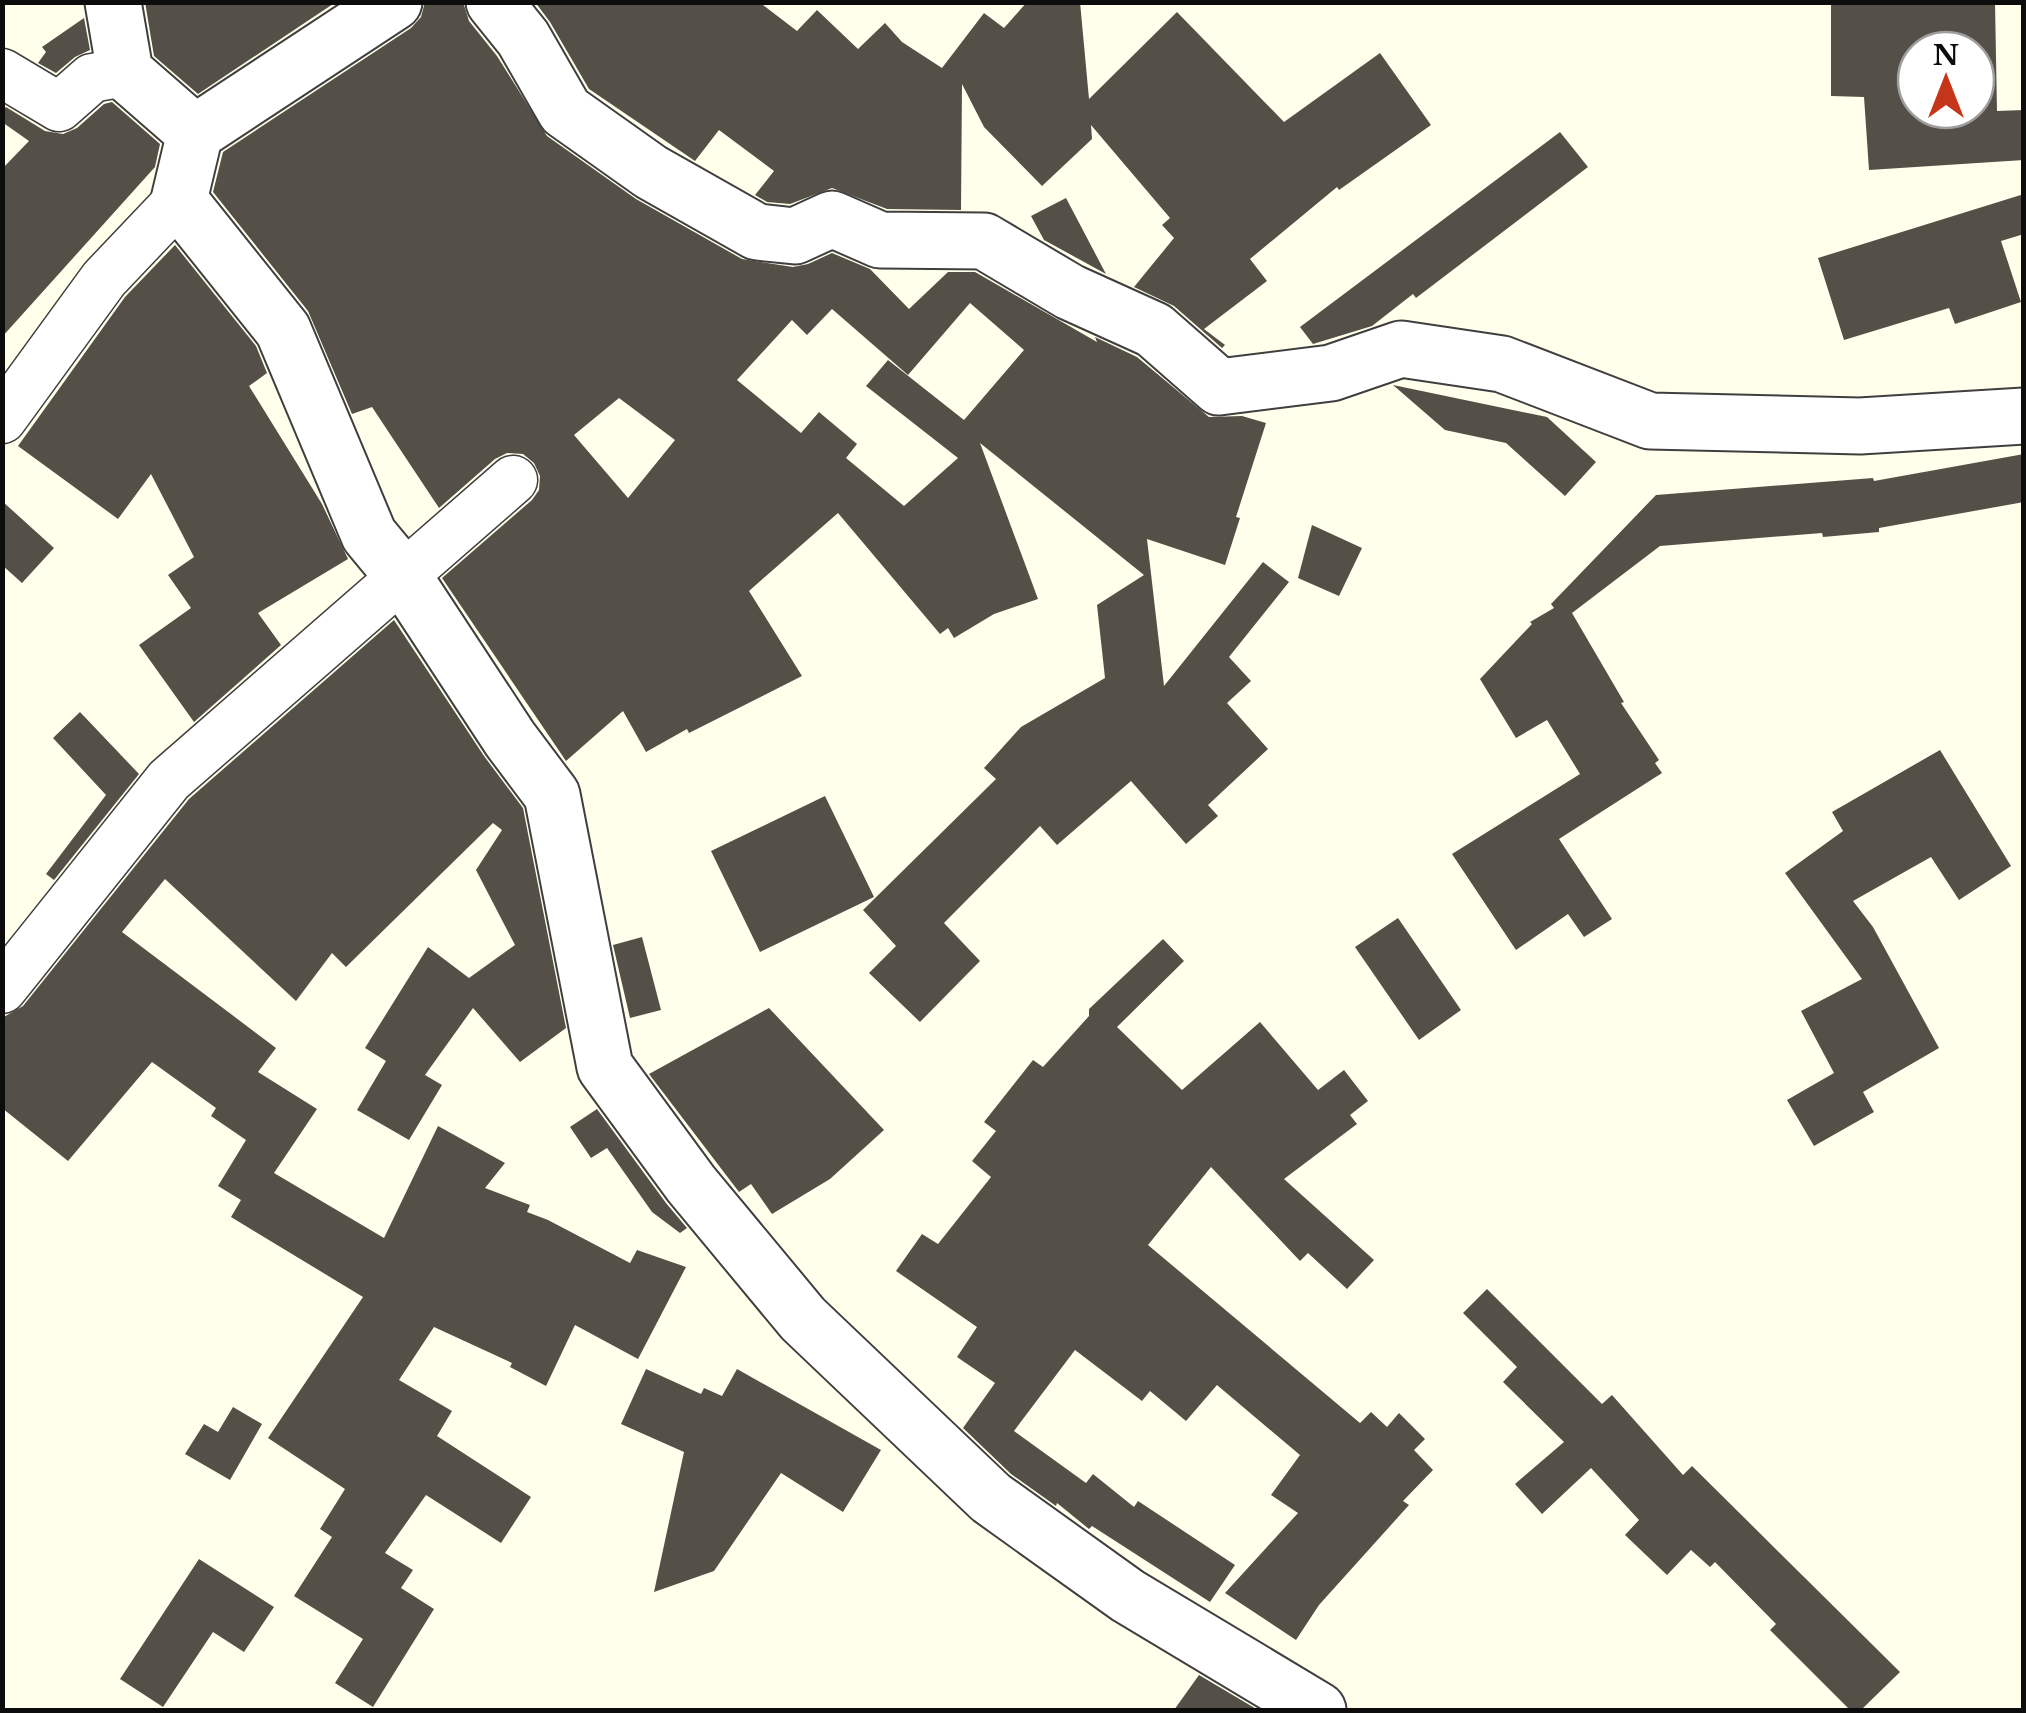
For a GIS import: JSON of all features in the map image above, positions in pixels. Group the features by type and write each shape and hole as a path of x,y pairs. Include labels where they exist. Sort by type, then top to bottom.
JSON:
{"street":[{"path":"113,2 125,72 195,133"},
{"path":"2,419 104,279 179,200 195,133 394,2"},
{"path":"494,2 522,38 565,111 651,172 757,232 795,236 832,219 880,240 984,241 1070,292 1154,330 1219,388 1330,373 1401,349 1502,364 1650,421 1860,426 2024,416"},
{"path":"2,72 59,108 92,78 125,72"},
{"path":"179,200 284,330 369,534 403,576 510,739 552,794 605,1067 691,1184 803,1319 991,1498 1128,1596 1318,1710"},
{"path":"2,989 169,780 513,480"}],"building":[{"path":"145,2 336,2 198,94 154,56"},
{"path":"425,2 463,2 469,21 497,56 547,136 636,199 742,259 793,267 832,253 870,269 909,309 948,272 975,272 1097,342 1095,337 1137,357 1209,417 1242,416 1266,423 1225,565 1147,539 1164,686 1263,562 1289,582 1229,657 1251,681 1227,703 1268,749 1208,805 1218,816 1186,844 1131,781 1057,845 1040,826 944,923 980,961 920,1022 869,973 896,946 863,910 996,779 984,768 1021,727 1105,678 1097,605 1144,575 980,443 1038,599 994,614 954,638 948,628 940,634 838,513 749,591 802,676 646,752 623,711 566,761 442,578 532,500 539,490 540,476 534,463 523,454 507,453 439,508 372,407 352,414 308,311 213,192 223,152 411,28 421,17","holes":["970,303 1024,350 964,420 888,360 866,386 958,458 904,506 846,458 857,444 819,412 801,433 737,380 792,320 807,335 832,309 908,375","619,398 675,440 628,498 574,435"]},
{"path":"535,2 759,2 797,31 817,10 858,49 885,23 902,42 942,68 984,13 1004,28 1027,2 1080,2 1089,99 1177,12 1284,122 1380,53 1431,125 1339,190 1337,187 1250,259 1267,281 1204,329 1225,345 1222,348 1174,306 1134,287 1174,238 1162,225 1170,218 1091,125 1092,139 1042,186 984,127 962,84 961,210 887,209 832,188 790,204 767,202 755,195 774,171 719,130 695,161 589,89"},
{"path":"1831,2 1995,2 1996,30 1896,30 1896,130 1996,130 1996,56 1997,111 2024,110 2024,160 1869,170 1864,97 1831,96"},
{"path":"84,18 90,50 56,73 38,63 46,52 42,47"},
{"path":"112,102 160,144 155,167 2,337 2,169 29,141 2,122 2,112 6,107 45,131 63,134"},
{"path":"1560,132 1588,167 1416,298 1413,294 1372,326 1313,344 1300,327"},
{"path":"2024,194 2024,234 2001,241 2021,302 1955,324 1949,308 1844,340 1818,258"},
{"path":"1066,198 1106,274 1044,240 1031,216"},
{"path":"175,245 256,346 267,373 249,386 322,504 348,559 258,613 281,645 194,722 139,645 191,608 168,575 194,557 151,474 118,519 18,446 125,297"},
{"path":"1393,385 1547,417 1596,462 1565,496 1506,443 1445,430"},
{"path":"2024,454 2024,502 1879,528 1879,532 1660,546 1572,613 1624,702 1621,703 1659,760 1655,763 1662,773 1559,839 1612,919 1584,937 1568,914 1516,950 1452,854 1580,774 1547,720 1516,738 1480,679 1530,622 1554,608 1551,604 1656,495 1873,478 1874,481"},
{"path":"2,501 54,548 22,583 2,565"},
{"path":"1312,525 1362,548 1339,596 1298,578"},
{"path":"394,620 523,808 566,1028 520,1062 473,1008 425,1075 442,1085 409,1140 357,1110 386,1061 365,1048 428,947 469,978 515,945 476,870 502,830 493,823 346,967 332,953 296,1001 165,879 122,932 276,1048 258,1072 317,1109 274,1173 384,1238 438,1126 505,1163 485,1188 530,1205 527,1212 630,1263 637,1250 686,1267 638,1359 575,1325 546,1386 510,1367 512,1363 434,1327 399,1380 452,1411 437,1436 531,1497 501,1543 426,1495 385,1553 413,1570 401,1588 434,1609 373,1707 335,1683 363,1639 294,1596 332,1537 320,1529 345,1489 268,1438 363,1297 231,1217 241,1200 218,1186 246,1140 211,1116 216,1108 152,1062 68,1161 2,1108 2,1018 23,1006 189,799"},
{"path":"80,712 139,774 54,880 46,874 106,795 53,738"},
{"path":"1940,750 2011,866 1959,900 1931,857 1853,901 1873,927 1939,1048 1863,1092 1874,1112 1814,1146 1787,1100 1834,1073 1801,1011 1862,979 1785,873 1843,831 1832,812"},
{"path":"825,796 874,897 760,952 711,851"},
{"path":"1398,918 1461,1010 1419,1040 1355,947"},
{"path":"642,937 661,1010 630,1018 613,945"},
{"path":"1163,939 1184,961 1117,1027 1182,1090 1260,1022 1318,1090 1344,1070 1368,1101 1350,1115 1357,1124 1284,1179 1374,1260 1347,1289 1308,1253 1300,1261 1211,1167 1148,1245 1360,1423 1371,1412 1387,1427 1399,1413 1425,1439 1414,1450 1433,1470 1403,1501 1409,1505 1319,1605 1296,1640 1225,1593 1298,1513 1271,1495 1300,1455 1217,1385 1186,1421 1150,1391 1142,1401 1075,1350 1014,1431 1086,1483 1093,1474 1134,1507 1138,1501 1235,1565 1210,1602 1092,1526 1089,1529 1057,1503 1056,1506 1011,1474 963,1428 995,1383 957,1357 977,1327 896,1271 922,1234 938,1244 991,1177 972,1161 996,1131 984,1122 1033,1060 1043,1067 1089,1016 1089,1009"},
{"path":"769,1008 884,1130 830,1179 772,1214 751,1184 739,1192 649,1074"},
{"path":"597,1109 687,1228 680,1233 652,1212 607,1148 591,1158 570,1127"},
{"path":"1487,1289 1602,1404 1612,1395 1683,1475 1692,1466 1900,1672 1861,1710 1850,1710 1770,1630 1776,1624 1715,1562 1710,1567 1691,1550 1667,1575 1625,1535 1639,1520 1591,1468 1542,1514 1515,1484 1564,1442 1503,1382 1517,1367 1463,1313"},
{"path":"646,1369 701,1394 704,1388 722,1396 737,1369 881,1450 843,1512 781,1473 714,1571 654,1592 684,1452 621,1424"},
{"path":"233,1407 262,1424 230,1480 185,1454 204,1424 218,1432"},
{"path":"199,1559 274,1607 244,1652 213,1632 163,1707 120,1679"},
{"path":"1199,1675 1258,1710 1174,1710"}]}
